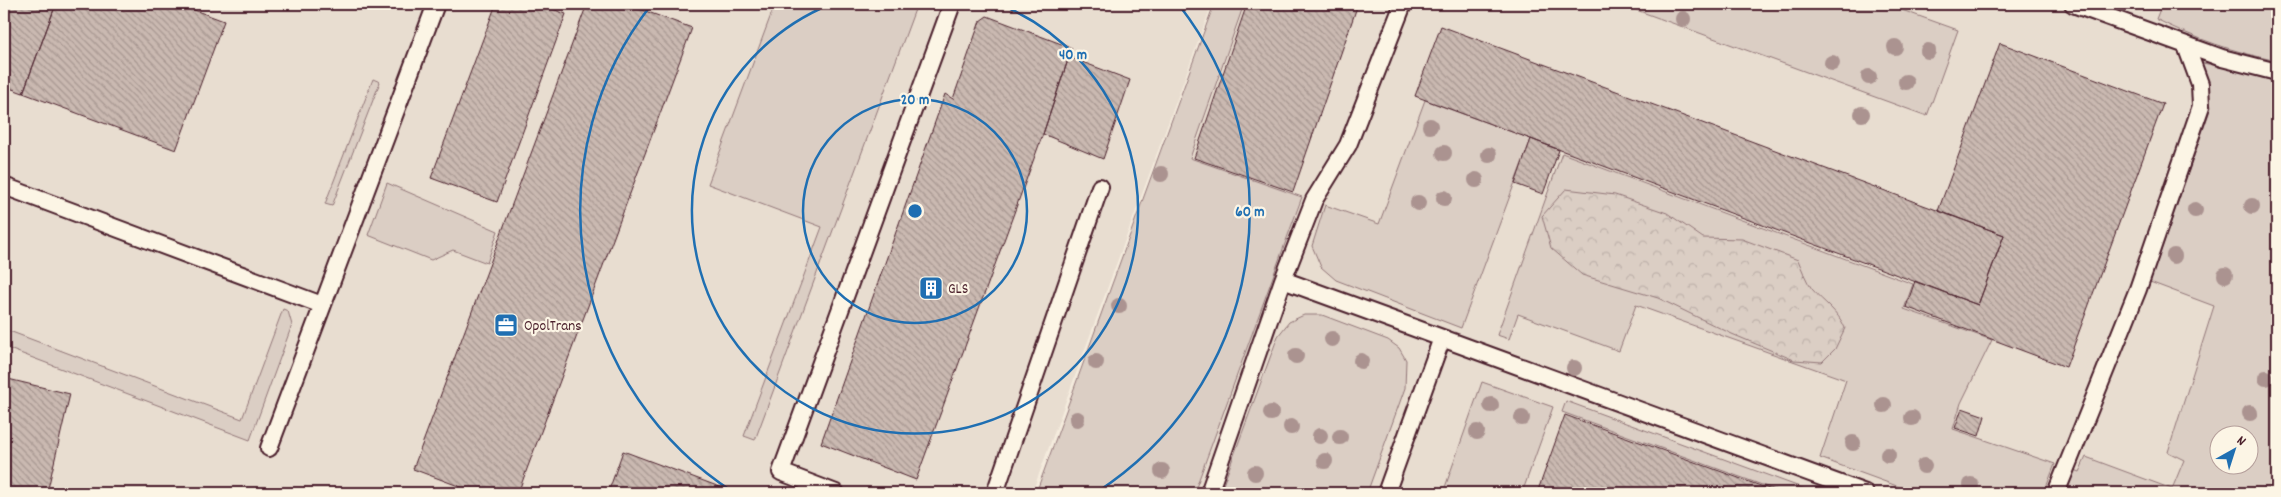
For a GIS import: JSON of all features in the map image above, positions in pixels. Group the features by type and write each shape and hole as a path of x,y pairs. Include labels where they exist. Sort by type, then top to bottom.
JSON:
{"lane":[{"path":"269,448 436,4"},
{"path":"836,493 782,472 952,4"},
{"path":"1209,493 1283,280 1314,200 1348,144 1403,4"},
{"path":"2073,4 2186,46 2248,66 2277,72"},
{"path":"2056,493 2138,289 2201,106 2200,84 2186,46"},
{"path":"4,186 322,305"},
{"path":"995,493 1100,187"},
{"path":"1283,280 1865,493"},
{"path":"1386,493 1442,338"}],"shaded area":[{"path":"4,4 1212,4 1032,493 4,493"},
{"path":"1216,4 2228,4 2277,21 2277,288 2222,424 2208,424 2208,473 2203,493 1038,493"}],"green space":[{"path":"775,4 917,4 755,440 744,436 822,227 708,184"},
{"path":"1214,4 1244,4 1190,158 1302,197 1194,493 1036,493"},
{"path":"1620,4 1885,4 1958,30 1927,116"},
{"path":"2162,4 2277,4 2277,61 2215,44 2185,33 2156,19"},
{"path":"2202,63 2220,66 2277,82 2277,493 2065,493 2074,470 2079,472 2086,457 2172,489 2184,460 2168,452 2214,306 2150,282 2211,107"},
{"path":"373,79 380,82 332,206 325,204"},
{"path":"1425,100 1531,139 1461,328 1336,280 1321,267 1312,246 1325,205 1379,224"},
{"path":"1562,153 1913,284 1904,309 1992,340 1961,403 1953,429 2055,464 2044,493 1916,493 1820,458 1846,380 1636,305 1619,351 1518,314 1509,339 1497,335"},
{"path":"387,183 498,231 487,263 453,250 431,260 368,235"},
{"path":"1566,189 1615,195 1667,213 1703,238 1742,239 1798,260 1812,289 1835,312 1845,328 1835,349 1822,362 1794,360 1732,334 1658,298 1582,275 1551,248 1542,216"},
{"path":"283,309 288,311 292,325 250,440 4,347 4,329 242,419"},
{"path":"1304,315 1322,315 1388,340 1399,348 1406,360 1405,388 1367,493 1220,493 1278,336 1289,322"},
{"path":"1482,382 1553,407 1522,493 1443,493"},
{"path":"1566,401 1816,493 1784,493 1562,412"}],"building":[{"path":"4,4 56,4 23,93 4,86"},
{"path":"56,4 178,4 224,21 176,150 23,93"},
{"path":"496,4 539,4 566,14 497,202 431,178"},
{"path":"587,4 626,4 692,28 518,493 477,493 413,469"},
{"path":"1247,4 1358,4 1293,192 1194,158"},
{"name":"GLS","path":"987,16 1072,48 1043,134 916,480 821,443 945,94 953,99 980,21"},
{"path":"1441,26 2004,235 1978,305 1415,96"},
{"path":"2000,43 2163,104 2066,367 1906,307 1915,281 1978,305 2004,235 1938,211"},
{"path":"1069,57 1130,80 1103,159 1043,134"},
{"path":"1531,139 1559,150 1543,194 1515,184"},
{"path":"4,378 70,394 47,493 4,493"},
{"path":"1962,408 1985,416 1979,436 1955,428"},
{"path":"1565,415 1780,493 1537,493"},
{"path":"623,451 736,493 608,493"}],"place":[{"name":"GLS","path":"931,288"},
{"name":"OpolTrans","path":"506,325"}]}
